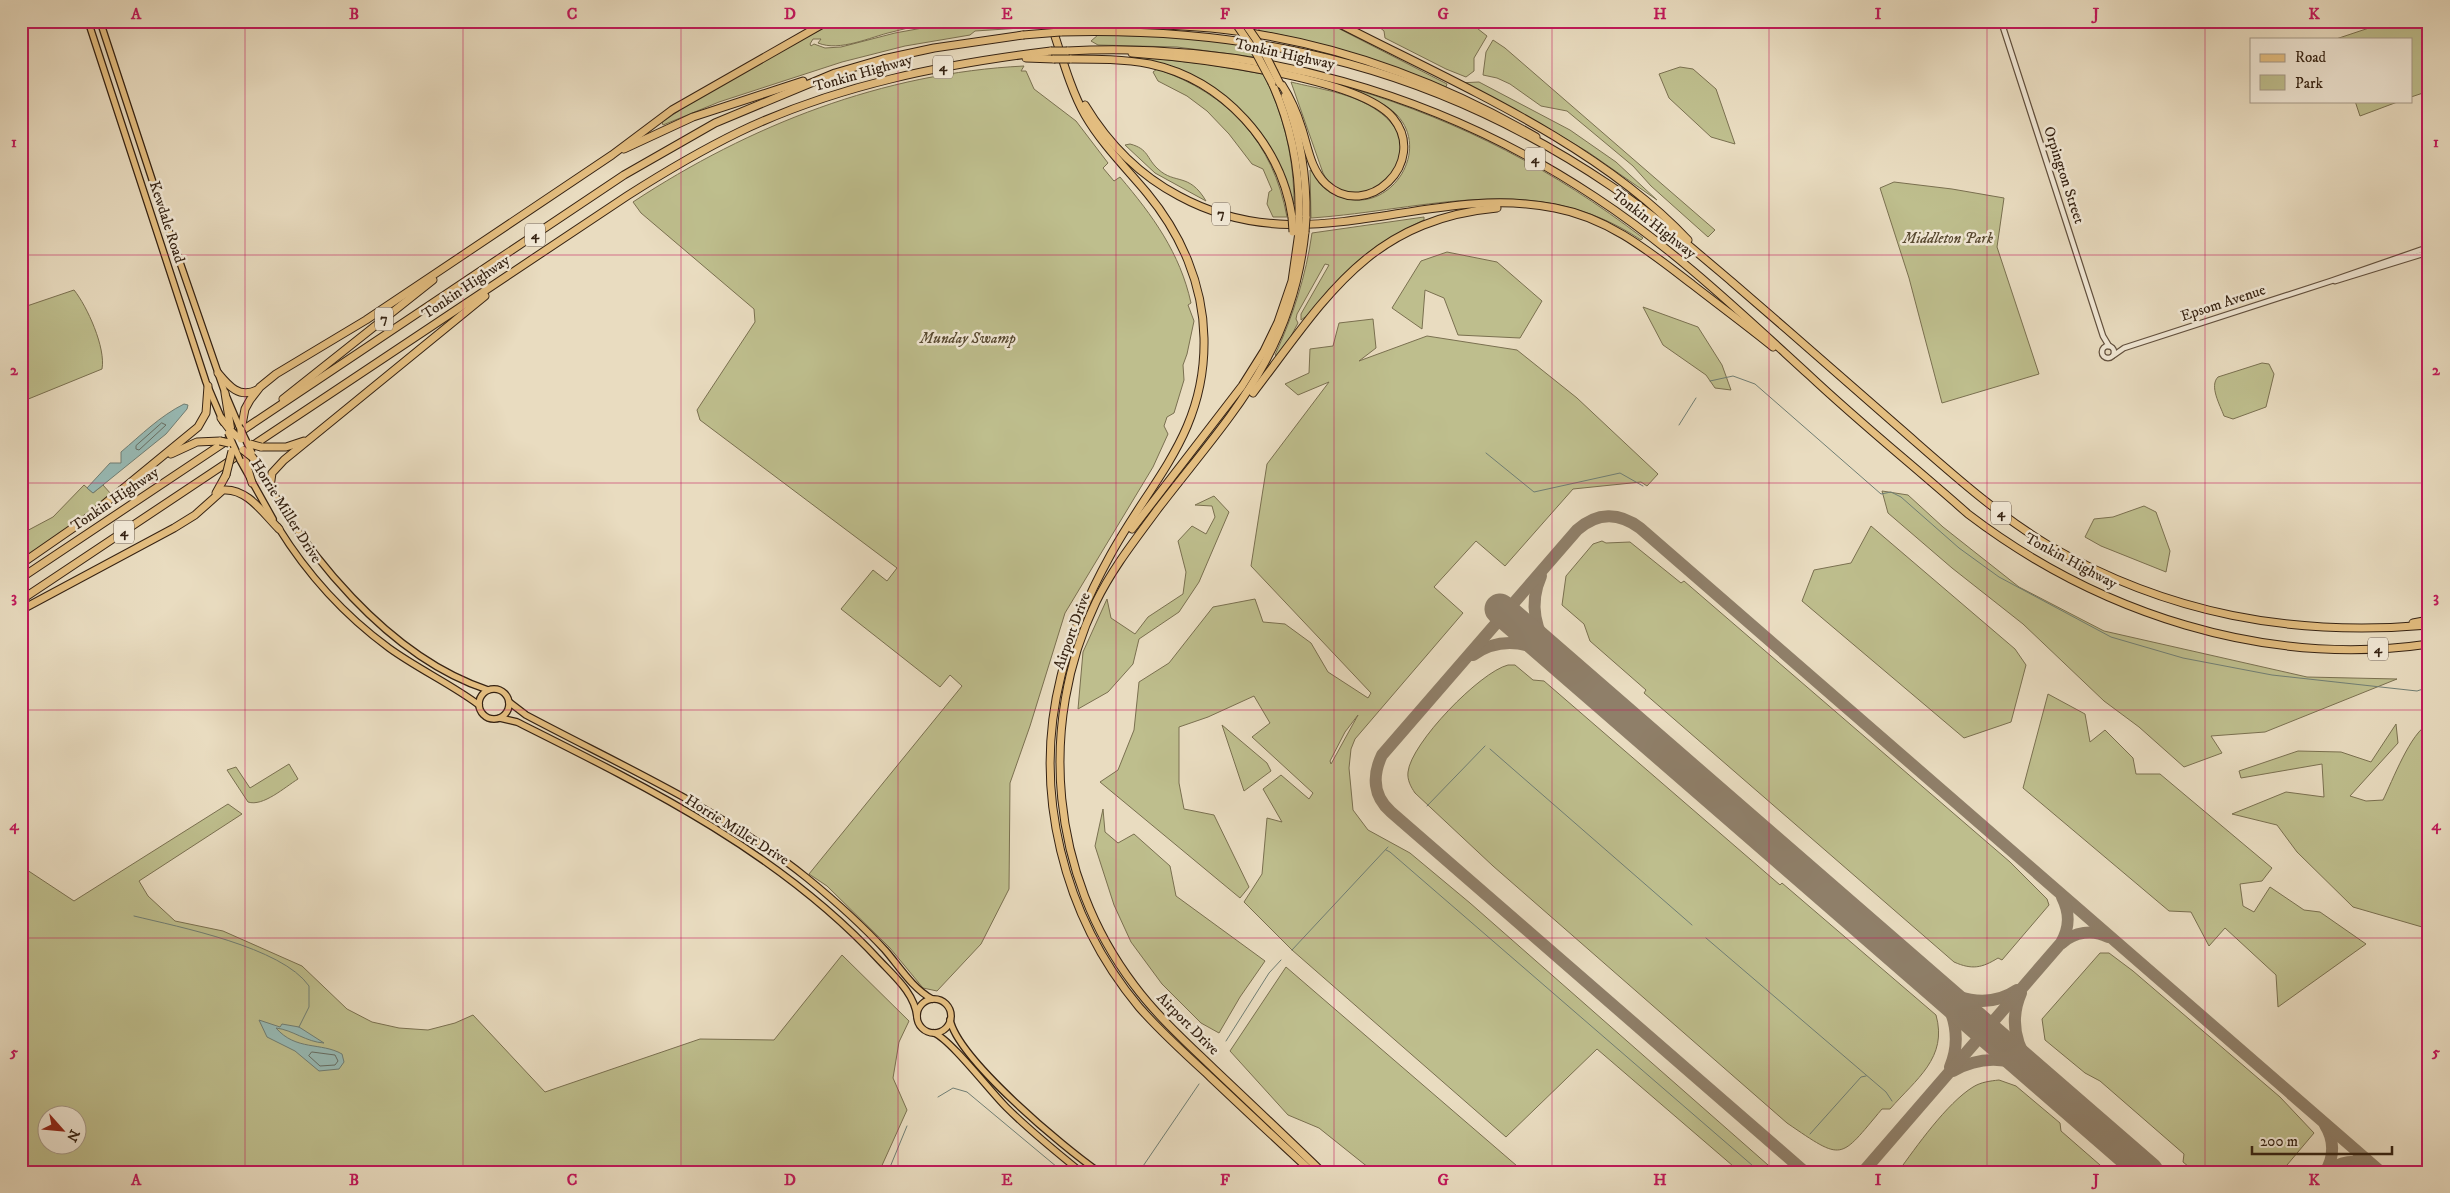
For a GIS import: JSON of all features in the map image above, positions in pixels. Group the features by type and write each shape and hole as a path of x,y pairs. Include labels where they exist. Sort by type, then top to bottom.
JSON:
{"highway":[{"path":"232,426 257,390 276,374 366,320 612,155 653,123 693,97 828,21"},
{"name":"7","path":"1050,21 1072,81 1099,126 1126,158 1164,188 1210,210 1258,223 1301,226 1481,204 1528,204"},
{"path":"1099,21 1177,24 1236,31 1286,40 1342,54 1418,80 1480,107 1557,149 1590,173"},
{"path":"1089,598 1108,563 1132,529 1255,367 1271,337 1292,280 1299,232 1299,188 1293,149 1283,112 1272,83 1256,53 1234,21"},
{"path":"1334,21 1511,112 1574,149 1641,197 1679,231 1707,260"},
{"name":"Airport Drive","path":"1243,22 1281,84 1292,114 1302,159 1296,288 1276,343 1256,380 1124,554 1105,585 1088,619 1071,672 1064,709 1060,764 1063,814 1073,863 1082,892 1104,939 1132,983 1166,1023 1322,1172"},
{"name":"Tonkin Highway","path":"21,578 624,175 670,147 724,119 835,73 934,48 1023,35 1110,30 1204,35 1272,46 1345,62 1407,82 1458,102 1504,125 1590,173 1645,211 1707,260 1980,497 2046,543 2084,564 2151,593 2203,610 2235,617 2312,628 2390,629 2429,625"},
{"name":"Tonkin Highway","path":"21,600 683,161 754,125 823,98 881,81 944,67 1051,51 1143,49 1194,52 1287,66 1395,96 1479,130 1564,177 1647,234 1990,530 2054,571 2116,601 2185,625 2282,646 2364,651 2429,645"},
{"path":"1084,50 1174,56 1253,69 1333,87 1361,97 1384,110 1392,117 1401,134 1404,142 1402,160 1394,177 1380,189 1361,196 1344,194 1327,185 1313,165 1293,103 1281,84"},
{"path":"1005,57 1117,60 1151,64 1187,77 1215,93 1243,117 1264,143 1299,217"},
{"path":"612,155 693,117 762,93 835,73"},
{"path":"1072,81 1086,117 1159,208 1177,237 1196,282 1204,326 1202,376 1188,428 1171,461 1111,554 1089,598"},
{"path":"1216,434 1243,405 1337,284 1374,250 1400,235 1437,218 1480,209 1528,204 1572,212 1623,234 1661,261 1807,374"},
{"name":"7","path":"249,426 466,253"},
{"path":"270,487 270,477 274,470 307,440 348,409 510,274"},
{"path":"218,373 237,392 249,393 257,390"},
{"path":"21,564 86,519 158,461 203,420 208,406 208,386"},
{"path":"213,497 226,475 232,444 232,426 225,393"},
{"path":"221,418 241,430 244,441 243,450 248,460 252,483"},
{"path":"232,426 244,441 266,448 286,447 307,440"},
{"path":"158,461 190,444 209,440 232,444 243,450"},
{"path":"248,460 258,464"},
{"path":"21,610 174,528 195,515 223,490 239,492 250,499 279,529"},
{"name":"Airport Drive","path":"1089,598 1075,630 1060,679 1051,745 1051,784 1056,828 1076,902 1103,956 1140,1008 1166,1036 1312,1172"},
{"path":"2390,629 2429,620"}],"main road":[{"name":"Kewdale Road","path":"88,21 208,386 221,418"},
{"name":"Kewdale Road","path":"100,21 225,393"},
{"name":"Horrie Miller Drive","path":"244,441 248,460"},
{"name":"Horrie Miller Drive","path":"232,444 248,460"},
{"name":"Horrie Miller Drive","path":"258,464 270,487 308,547 363,608 397,638 431,662 468,683 488,690 500,690 507,696 509,702 526,715 697,806 771,851 807,878 845,911 883,948 920,992 932,999"},
{"name":"Horrie Miller Drive","path":"252,483 279,529 316,580 354,619 389,648 467,695 480,705 487,717 517,722 662,798 727,835 773,865 825,906 875,955 911,997 917,1017"},
{"path":"480,705 481,697 488,690"},
{"path":"500,718 507,712 509,702"},
{"path":"1081,1172 1012,1113 944,1038 924,1030 917,1017 922,1003 932,999 940,1000 947,1006 950,1020 958,1038 1012,1098 1056,1138 1098,1172"},
{"path":"934,1033 944,1029 950,1020"}],"street":[{"name":"Orpington Street","path":"2001,21 2103,336 2104,348"},
{"name":"Epsom Avenue","path":"2114,355 2124,348 2331,282 2429,247"},
{"name":"Epsom Avenue","path":"2331,282 2429,252"},
{"name":"Orpington Street","path":"2103,336 2111,347"},
{"name":"Epsom Avenue","path":"2111,347 2124,348"},
{"path":"2111,347 2114,355 2110,358 2105,357 2102,352 2104,348 2111,347"}],"green space":[{"path":"836,21 946,21 883,34 845,45 827,45 818,43 821,39 813,39 810,44 811,46 814,44 825,48 841,47 895,33 961,21 1021,21 1017,22 1021,28 975,31 970,35 905,46 842,62 719,102 663,125 662,122 703,95"},
{"path":"1054,21 1092,23 1092,26 1056,27"},
{"path":"1253,21 1324,21 1447,84 1446,87 1354,54 1260,31"},
{"path":"1372,21 1468,21 1487,36 1474,58 1474,71 1466,77 1385,38 1384,31"},
{"path":"2390,21 2429,21 2429,91 2412,97 2412,38 2339,38"},
{"path":"1098,35 1181,37 1247,45 1254,57 1177,47 1098,45 1091,41"},
{"path":"1493,40 1505,48 1715,230 1708,237 1651,186 1633,166 1567,111 1541,106 1510,84 1497,78 1483,75 1486,52"},
{"path":"1132,56 1205,64 1263,74 1277,105 1286,137 1292,170 1294,204 1273,152 1256,128 1237,107 1202,81 1132,59"},
{"name":"Munday Swamp","path":"1024,66 1021,71 1026,71 1034,89 1076,121 1108,163 1103,168 1114,181 1120,177 1164,236 1186,285 1191,303 1188,305 1194,321 1183,365 1184,380 1174,413 1167,417 1164,426 1168,434 1153,467 1065,613 1010,783 1009,889 981,944 937,991 923,988 890,948 827,886 809,874 962,686 950,675 940,687 841,609 873,570 887,581 897,568 700,420 697,410 755,322 754,309 641,213 633,202 678,174 724,149 771,127 820,108 869,92 920,79"},
{"path":"1680,67 1693,69 1716,89 1735,144 1711,137 1669,98 1659,74"},
{"path":"1157,69 1183,79 1206,92 1244,124 1259,144 1271,166 1287,217 1273,217 1267,204 1269,192 1272,190 1263,169 1252,164 1229,134 1207,111 1187,96 1158,81 1153,72"},
{"path":"1291,82 1336,92 1358,100 1378,111 1396,129 1401,148 1397,165 1386,180 1370,190 1353,193 1336,188 1323,173"},
{"path":"1479,82 1570,130 1616,162 1657,200 1588,152 1561,136 1458,83"},
{"path":"1354,89 1432,117 1506,150 1575,191 1643,238 1641,240 1601,218 1561,205 1521,200 1480,199 1311,218 1310,170 1321,185 1333,194 1348,199 1364,200 1379,195 1392,186 1402,174 1408,160 1410,144 1406,129 1397,115 1382,104 1353,92"},
{"path":"2355,102 2397,102 2360,116"},
{"path":"1130,144 1141,148 1154,165 1164,174 1194,186 1206,201 1155,173 1125,145"},
{"name":"Middleton Park","path":"1894,182 2004,198 1997,247 2039,374 1942,403 1909,278 1880,188"},
{"path":"1424,217 1424,220 1389,238 1357,261 1312,311 1301,320 1301,314 1329,265 1325,264 1297,314 1296,319 1298,323 1292,337 1278,357 1275,355 1288,326 1298,296 1312,233"},
{"path":"1447,252 1497,262 1542,301 1520,338 1458,335 1444,298 1425,290 1422,329 1392,308 1421,261"},
{"path":"74,290 84,306 98,339 101,350 102,369 21,402 21,308"},
{"path":"1643,307 1698,327 1722,365 1731,390 1715,388 1706,375 1663,345"},
{"path":"1373,319 1376,348 1359,361 1427,336 1517,350 1577,398 1658,474 1647,486 1641,482 1573,489 1505,566 1476,541 1434,587 1463,613 1355,739 1351,749 1349,768 1353,810 1368,830 1410,853 1470,903 1776,1172 1740,1172 1597,1049 1506,1137 1292,950 1244,902 1262,874 1267,818 1282,822 1263,789 1281,775 1309,799 1313,793 1252,737 1270,723 1254,696 1208,717 1179,727 1179,783 1184,809 1214,815 1249,887 1240,898 1100,782 1118,770 1134,730 1139,682 1169,663 1213,607 1255,599 1263,622 1285,624 1311,643 1328,672 1368,698 1371,693 1251,566 1267,464 1329,382 1298,395 1285,384 1309,373 1310,349 1333,346 1339,323","holes":["1358,715 1331,764 1330,761 1345,732"]},
{"path":"2262,363 2269,364 2274,374 2266,407 2233,419 2224,416 2215,390 2218,377"},
{"path":"84,485 93,493 103,485 111,494 82,518 21,560 21,534 53,517"},
{"path":"1882,491 1908,495 1943,527 2019,587 2104,631 2307,677 2397,679 2265,732 2211,736 2222,753 2184,767 2139,727 2104,701 2023,624 1952,568 1888,513"},
{"path":"1214,496 1229,512 1199,582 1179,612 1139,639 1133,664 1108,692 1078,709 1083,652 1107,599 1111,618 1135,634 1148,617 1183,594 1186,572 1178,541 1192,526 1206,534 1215,517 1212,506 1195,505"},
{"path":"2144,506 2156,512 2170,551 2166,572 2101,546 2085,537 2094,519 2113,517"},
{"path":"1871,526 2015,649 2026,665 2011,722 1964,738 1802,601 1814,570 1851,563"},
{"path":"1602,541 1606,543 1630,542 1681,583 1684,581 2010,862 2047,899 2049,905 2002,960 1998,958 1977,967 1954,962 1644,693 1646,690 1590,641 1584,624 1562,605 1566,576 1593,544"},
{"path":"1508,665 1515,665 1533,680 1544,681 1780,885 1782,883 1936,1015 1939,1030 1938,1044 1934,1056 1927,1067 1890,1109 1882,1109 1848,1146 1840,1150 1831,1149 1806,1136 1787,1123 1493,866 1415,793 1409,781 1408,772 1412,759 1421,744 1465,694 1496,670"},
{"path":"2048,694 2085,714 2090,742 2105,730 2133,758 2136,774 2160,774 2272,868 2262,881 2240,884 2243,906 2254,912 2270,887 2304,910 2320,912 2366,944 2278,1007 2276,975 2225,928 2209,946 2191,912 2169,911 2023,788"},
{"path":"2396,724 2398,743 2350,796 2366,801 2383,800 2415,736 2429,724 2429,929 2353,907 2297,852 2277,825 2232,814 2286,792 2324,797 2322,764 2241,778 2239,771 2298,751 2341,752 2371,762"},
{"path":"1222,725 1267,763 1271,771 1244,791"},
{"path":"289,764 298,779 267,799 254,803 248,802 227,770 236,767 250,788"},
{"path":"228,804 242,814 139,881 148,896 175,921 223,931 302,966 347,1009 372,1022 399,1028 428,1030 455,1023 473,1015 545,1092 700,1039 774,1040 842,955 909,1021 899,1042 893,1078 907,1110 879,1172 21,1172 21,866 74,901"},
{"path":"1103,809 1105,832 1118,843 1134,834 1170,866 1176,896 1265,961 1240,997 1219,1033 1201,1023 1162,984 1131,942 1114,905 1095,846"},
{"path":"2100,953 2109,953 2133,971 2280,1097 2314,1133 2287,1165 2295,1172 2195,1172 2183,1162 2184,1154 2100,1081 2085,1073 2045,1040 2042,1019"},
{"path":"1286,967 1524,1172 1374,1172 1319,1128 1288,1115 1230,1051"},
{"path":"1999,1080 2016,1086 2060,1123 2061,1131 2108,1172 1898,1172 1932,1126 1963,1094 1976,1085"}],"water":[{"path":"184,404 188,405 187,409 166,434 93,493 87,488 110,463 121,463 121,452 159,420"},
{"path":"259,1020 280,1027 282,1024 299,1027 324,1043 311,1041 276,1028 292,1040 334,1050 342,1054 344,1062 339,1069 319,1071 295,1051 267,1037"}],"waterway":[{"path":"1710,381 1733,376 1755,384 1881,494 1891,492 1901,497 1959,548 1999,577 2111,637 2183,658 2272,675 2417,691 2429,687"},
{"path":"1679,425 1696,398"},
{"path":"1486,453 1534,492 1620,473 1643,486"},
{"path":"1427,806 1485,746"},
{"path":"1490,749 1692,925"},
{"path":"1292,950 1388,847"},
{"path":"1386,850 1760,1172"},
{"path":"134,916 228,941 277,960 296,972 309,986 309,1007 299,1027"},
{"path":"1706,938 1886,1092 1892,1101"},
{"path":"1226,1041 1269,973 1281,960"},
{"path":"1810,1134 1861,1077 1866,1076"},
{"path":"1139,1172 1199,1084"},
{"path":"938,1097 953,1088 967,1092 1063,1172"},
{"path":"888,1172 907,1126"}],"taxiway":[{"path":"1805,1172 1391,812 1385,806 1378,792 1376,778 1382,755 1577,530 1600,517 1608,516 1624,519 1640,528 2381,1172"},
{"path":"1541,576 1535,596 1536,617 1542,637 1554,655"},
{"path":"1473,655 1494,645 1515,643 1536,648 1557,658"},
{"path":"1863,1172 2061,943 2068,920 2068,914 2062,897"},
{"path":"2062,943 2072,936 2090,932 2108,937"},
{"path":"1932,984 1963,998 1985,1001 2006,996 2017,990"},
{"path":"1937,990 1949,1007 1955,1027 1955,1047 1950,1067"},
{"path":"2021,993 2015,1016 2017,1038 2026,1059 2040,1078"},
{"path":"1953,1071 1973,1063 1993,1060 2013,1063 2033,1072"},
{"path":"2325,1125 2332,1142 2332,1154 2325,1172"},
{"path":"2327,1172 2337,1165 2348,1162 2371,1165"}],"runway":[{"path":"1500,609 2148,1172"}]}
